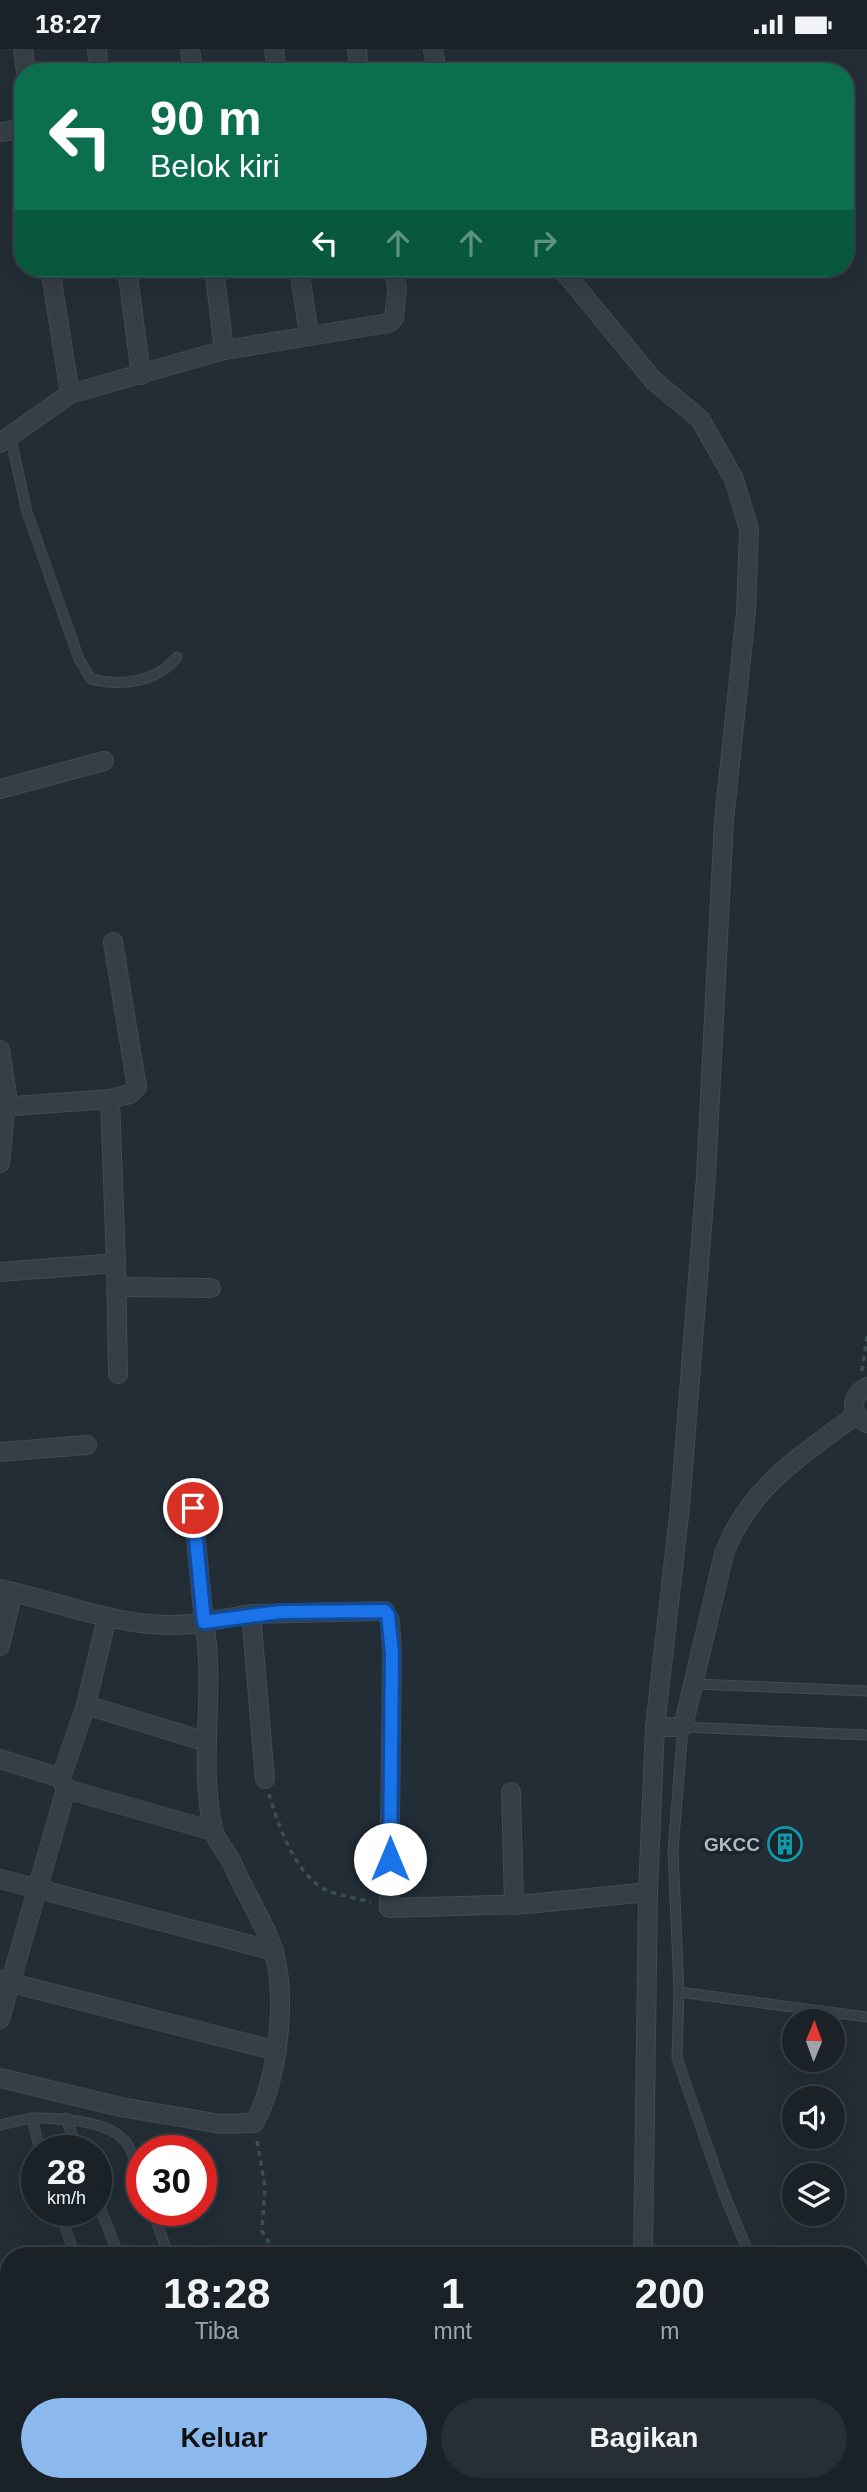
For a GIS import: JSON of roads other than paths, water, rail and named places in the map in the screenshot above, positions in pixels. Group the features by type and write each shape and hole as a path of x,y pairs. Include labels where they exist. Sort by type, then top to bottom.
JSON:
{"street":[{"path":"51,277 69,394"},
{"path":"128,277 141,375"},
{"path":"215,277 224,349"},
{"path":"300,277 309,335"},
{"path":"5,439 69,394 224,349 389,323 394,318 397,290 395,277"},
{"path":"568,277 653,380 700,419 734,479 749,529 746,612 724,820 706,1176 680,1507 655,1727 648,1892 643,2247"},
{"path":"0,789 103,761"},
{"path":"2,1107 110,1099 130,1094 137,1087 113,942"},
{"path":"0,1050 7,1095 2,1107 0,1163"},
{"path":"110,1099 118,1374"},
{"path":"0,1272 116,1263"},
{"path":"117,1287 211,1288"},
{"path":"655,1727 683,1727 722,1565 734,1528 746,1509 778,1474 861,1419 853,1406 863,1389"},
{"path":"0,1452 87,1445"},
{"path":"0,2078 121,2107 220,2124 254,2123 263,2108 276,2051 278,1979 274,1951 232,1861 213,1831 206,1742 209,1667 193,1508"},
{"path":"0,1646 6,1591 107,1617 169,1626 251,1614 385,1611 388,1615 392,1653 390,1908 514,1905 648,1892"},
{"path":"251,1614 265,1779"},
{"path":"0,2019 6,1982 39,1891 63,1783 86,1705 107,1617"},
{"path":"86,1705 206,1742"},
{"path":"0,1759 63,1783 213,1831"},
{"path":"511,1792 514,1905"},
{"path":"0,1879 274,1951"},
{"path":"6,1982 276,2051"}],"lane":[{"path":"5,439 27,512 79,659 92,679 115,685 165,672 177,657"},
{"path":"694,1684 867,1691"},
{"path":"746,2247 724,2195 677,2058 679,1992 673,1850 683,1727 867,1735"},
{"path":"679,1992 867,2017"},
{"path":"32,2118 36,2135"},
{"path":"0,2125 32,2118 66,2118 121,2137 126,2148"},
{"path":"66,2118 72,2135"},
{"path":"65,2226 72,2247"},
{"path":"107,2226 115,2247"},
{"path":"158,2226 166,2247"}],"place":[{"name":"GKCC","path":"785,1844"}]}
